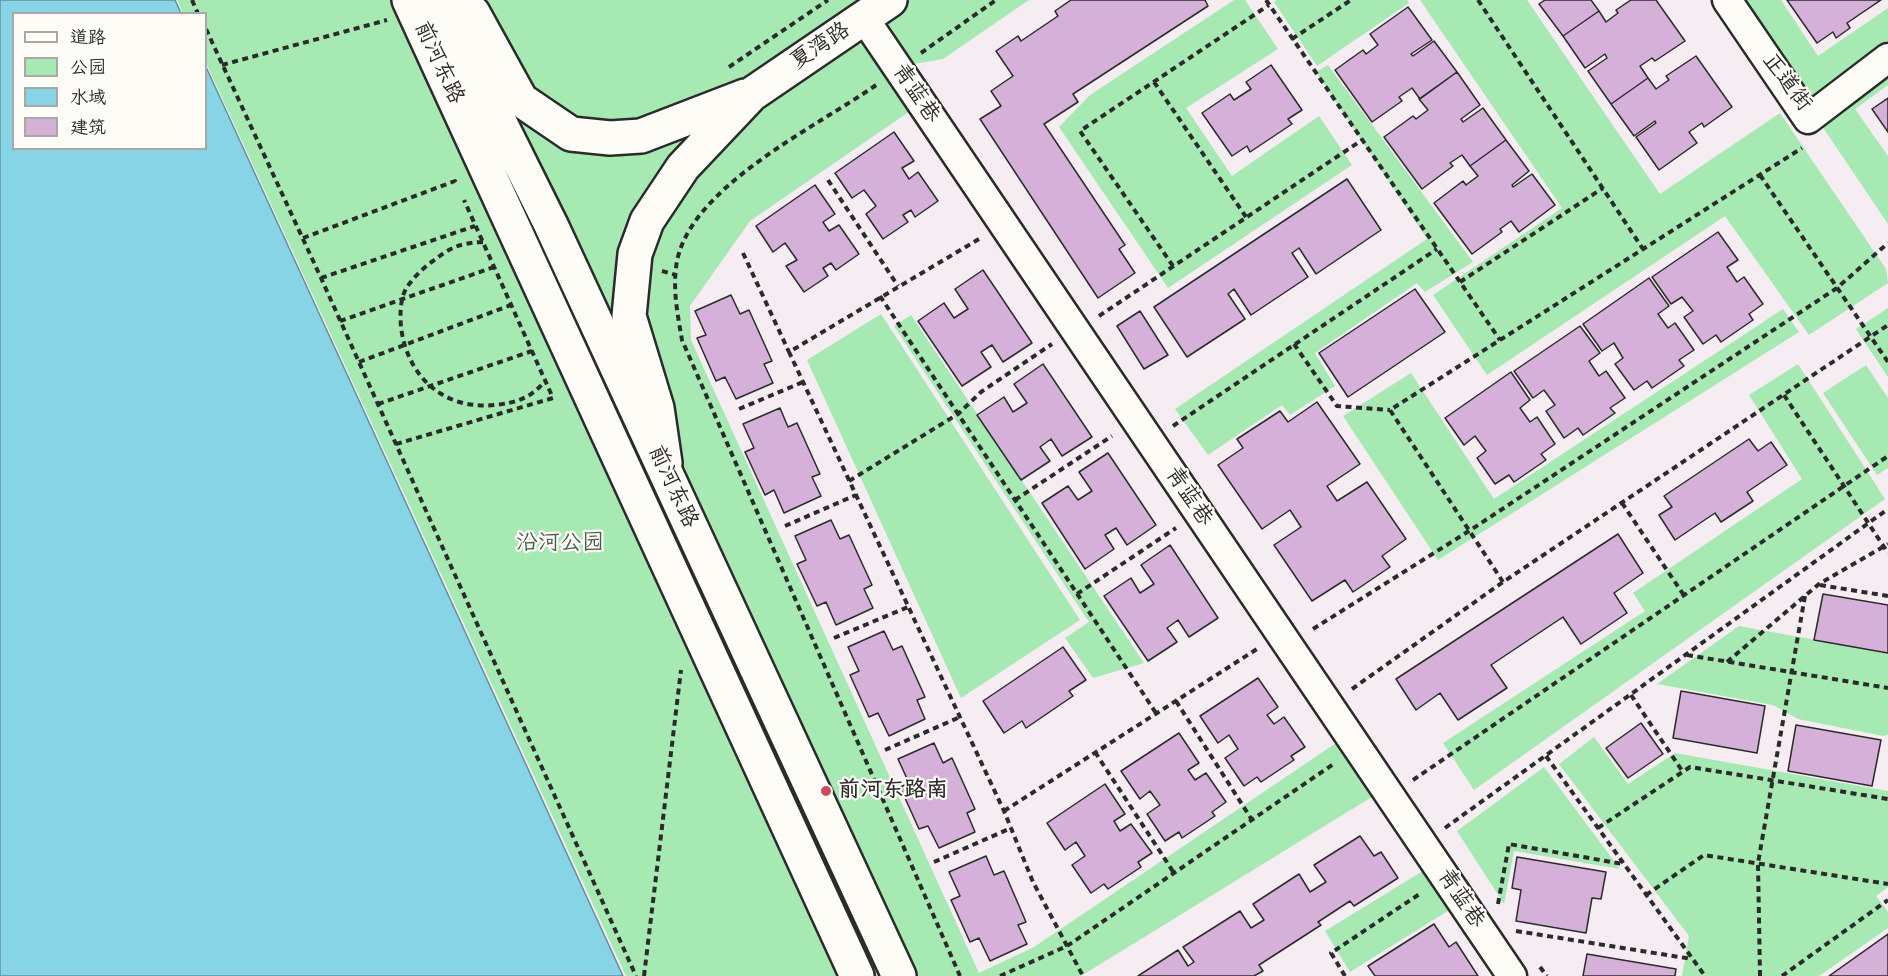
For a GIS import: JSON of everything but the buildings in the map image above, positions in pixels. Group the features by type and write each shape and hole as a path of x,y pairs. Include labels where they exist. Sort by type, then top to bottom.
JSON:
{"main road":[{"name":"前河东路","path":"439,0 547,216 899,976"},
{"path":"460,0 473,13 521,100 571,134 610,138 641,136 752,94"},
{"name":"前河东路","path":"403,9 857,976"},
{"name":"夏湾路","path":"752,94 877,9"},
{"path":"667,477 657,408 629,316 635,254 647,221 683,168 752,94"}],"street":[{"name":"正道街","path":"1726,0 1808,118 1888,58"},
{"name":"青蓝巷","path":"877,9 898,69 1003,224 1065,338 1150,441 1512,976"}],"path":[{"path":"727,68 828,0"},
{"path":"960,976 682,340 677,310 676,267 686,235 708,206 743,171 898,69 996,0"},
{"path":"1266,0 1500,340"},
{"path":"1292,39 1352,0"},
{"path":"1478,0 1643,249"},
{"path":"1173,266 1080,131 1269,5"},
{"path":"222,65 403,9"},
{"path":"207,30 636,976"},
{"path":"1154,81 1246,217"},
{"path":"849,481 958,414 981,392 1362,140"},
{"path":"1294,344 1337,406 1390,410 1810,143"},
{"path":"1760,175 1888,362"},
{"path":"828,180 898,286"},
{"path":"303,238 455,181 459,189"},
{"path":"1460,282 1603,188"},
{"path":"396,444 553,398 462,197"},
{"path":"789,352 1003,224"},
{"path":"321,278 476,226"},
{"path":"483,242 464,243 445,252 424,267 406,288 400,317 404,345 412,365 430,386 451,401 479,407 512,403 530,397 545,381"},
{"path":"1313,629 1469,531 1837,288 1888,243"},
{"path":"1150,441 1437,249"},
{"path":"743,253 1004,811 1033,882 1083,976"},
{"path":"340,321 494,267"},
{"path":"880,296 1156,713"},
{"path":"359,362 511,305"},
{"path":"1328,705 1503,582 1888,325"},
{"path":"378,404 532,351"},
{"path":"739,409 803,382"},
{"path":"1784,395 1868,523 1886,545 1888,553"},
{"path":"1390,410 1503,582"},
{"path":"1015,500 1114,434"},
{"path":"1390,796 1888,456"},
{"path":"785,526 856,495"},
{"path":"1623,503 1683,594"},
{"path":"1423,845 1888,509"},
{"path":"1077,594 1178,527"},
{"path":"1727,662 1819,584 1886,545"},
{"path":"1819,584 1888,596"},
{"path":"1760,976 1758,863 1805,596"},
{"path":"834,638 908,606"},
{"path":"1004,811 1280,634"},
{"path":"1686,655 1888,688"},
{"path":"644,976 681,665"},
{"path":"1631,695 1683,772"},
{"path":"1176,701 1252,820"},
{"path":"885,750 960,717"},
{"path":"1095,753 1174,873"},
{"path":"1546,756 1704,976"},
{"path":"1000,976 1067,946 1335,763"},
{"path":"1598,828 1690,767 1888,799"},
{"path":"934,862 1011,828"},
{"path":"1498,905 1509,844 1623,864"},
{"path":"1646,895 1704,855 1888,884"},
{"path":"1345,976 1331,953 1445,877"},
{"path":"1782,976 1888,900"},
{"path":"1516,931 1692,959"}],"green space":[{"name":"沿河公园","path":"177,0 433,0 892,976 626,976 207,65 207,12 183,12"},
{"path":"486,0 885,0 750,92 640,133 572,131 522,98 475,12"},
{"path":"906,0 1029,0 943,59 914,64 883,16"},
{"path":"1234,0 1245,0 1278,49 1186,108 1232,176 1319,116 1352,165 1168,288 1059,127 1090,95"},
{"path":"1277,0 1407,0 1409,3 1317,66 1274,2"},
{"path":"1420,0 1527,0 1660,194 1780,113 1886,269 1888,283 1809,335 1725,216 1487,375 1433,295 1562,208"},
{"path":"1737,0 1781,0 1818,56 1888,8 1888,85 1855,109 1888,156 1888,224"},
{"path":"861,28 916,107 750,221 690,306 691,340 979,973 1034,947 1339,741 1375,795 1081,976 906,976 678,473 636,314 657,222 759,99"},
{"path":"1328,65 1473,262 1425,292 1417,283 1315,353 1335,386 1290,415 1282,405 1208,455 1175,409 1427,239 1316,72"},
{"path":"517,103 565,135 739,103 679,164 625,316 604,328 506,123"},
{"path":"1888,308 1888,377 1856,329"},
{"path":"1783,309 1799,332 1438,560 1343,416 1411,373 1494,499"},
{"path":"881,314 1080,620 961,698 807,360"},
{"path":"911,315 1144,663 1093,678 1065,638 1089,622 894,326"},
{"path":"1798,364 1885,499 1474,790 1443,743 1645,611 1633,593 1802,479 1749,395"},
{"path":"1866,365 1888,398 1888,468 1877,475 1823,393"},
{"path":"1739,626 1888,653 1888,735 1883,736 1798,719 1773,705 1657,684"},
{"path":"1594,737 1628,784 1675,753 1888,791 1888,887 1876,896 1888,912 1888,928 1819,976 1682,976 1689,936 1559,764"},
{"path":"1544,767 1620,869 1514,851 1504,904 1457,831"},
{"path":"1426,869 1451,909 1350,972 1325,931"}],"water":[{"path":"0,0 175,0 181,12 12,12 12,150 207,150 207,69 623,976 0,976"}],"place":[{"name":"前河东路南","path":"826,791"}]}
